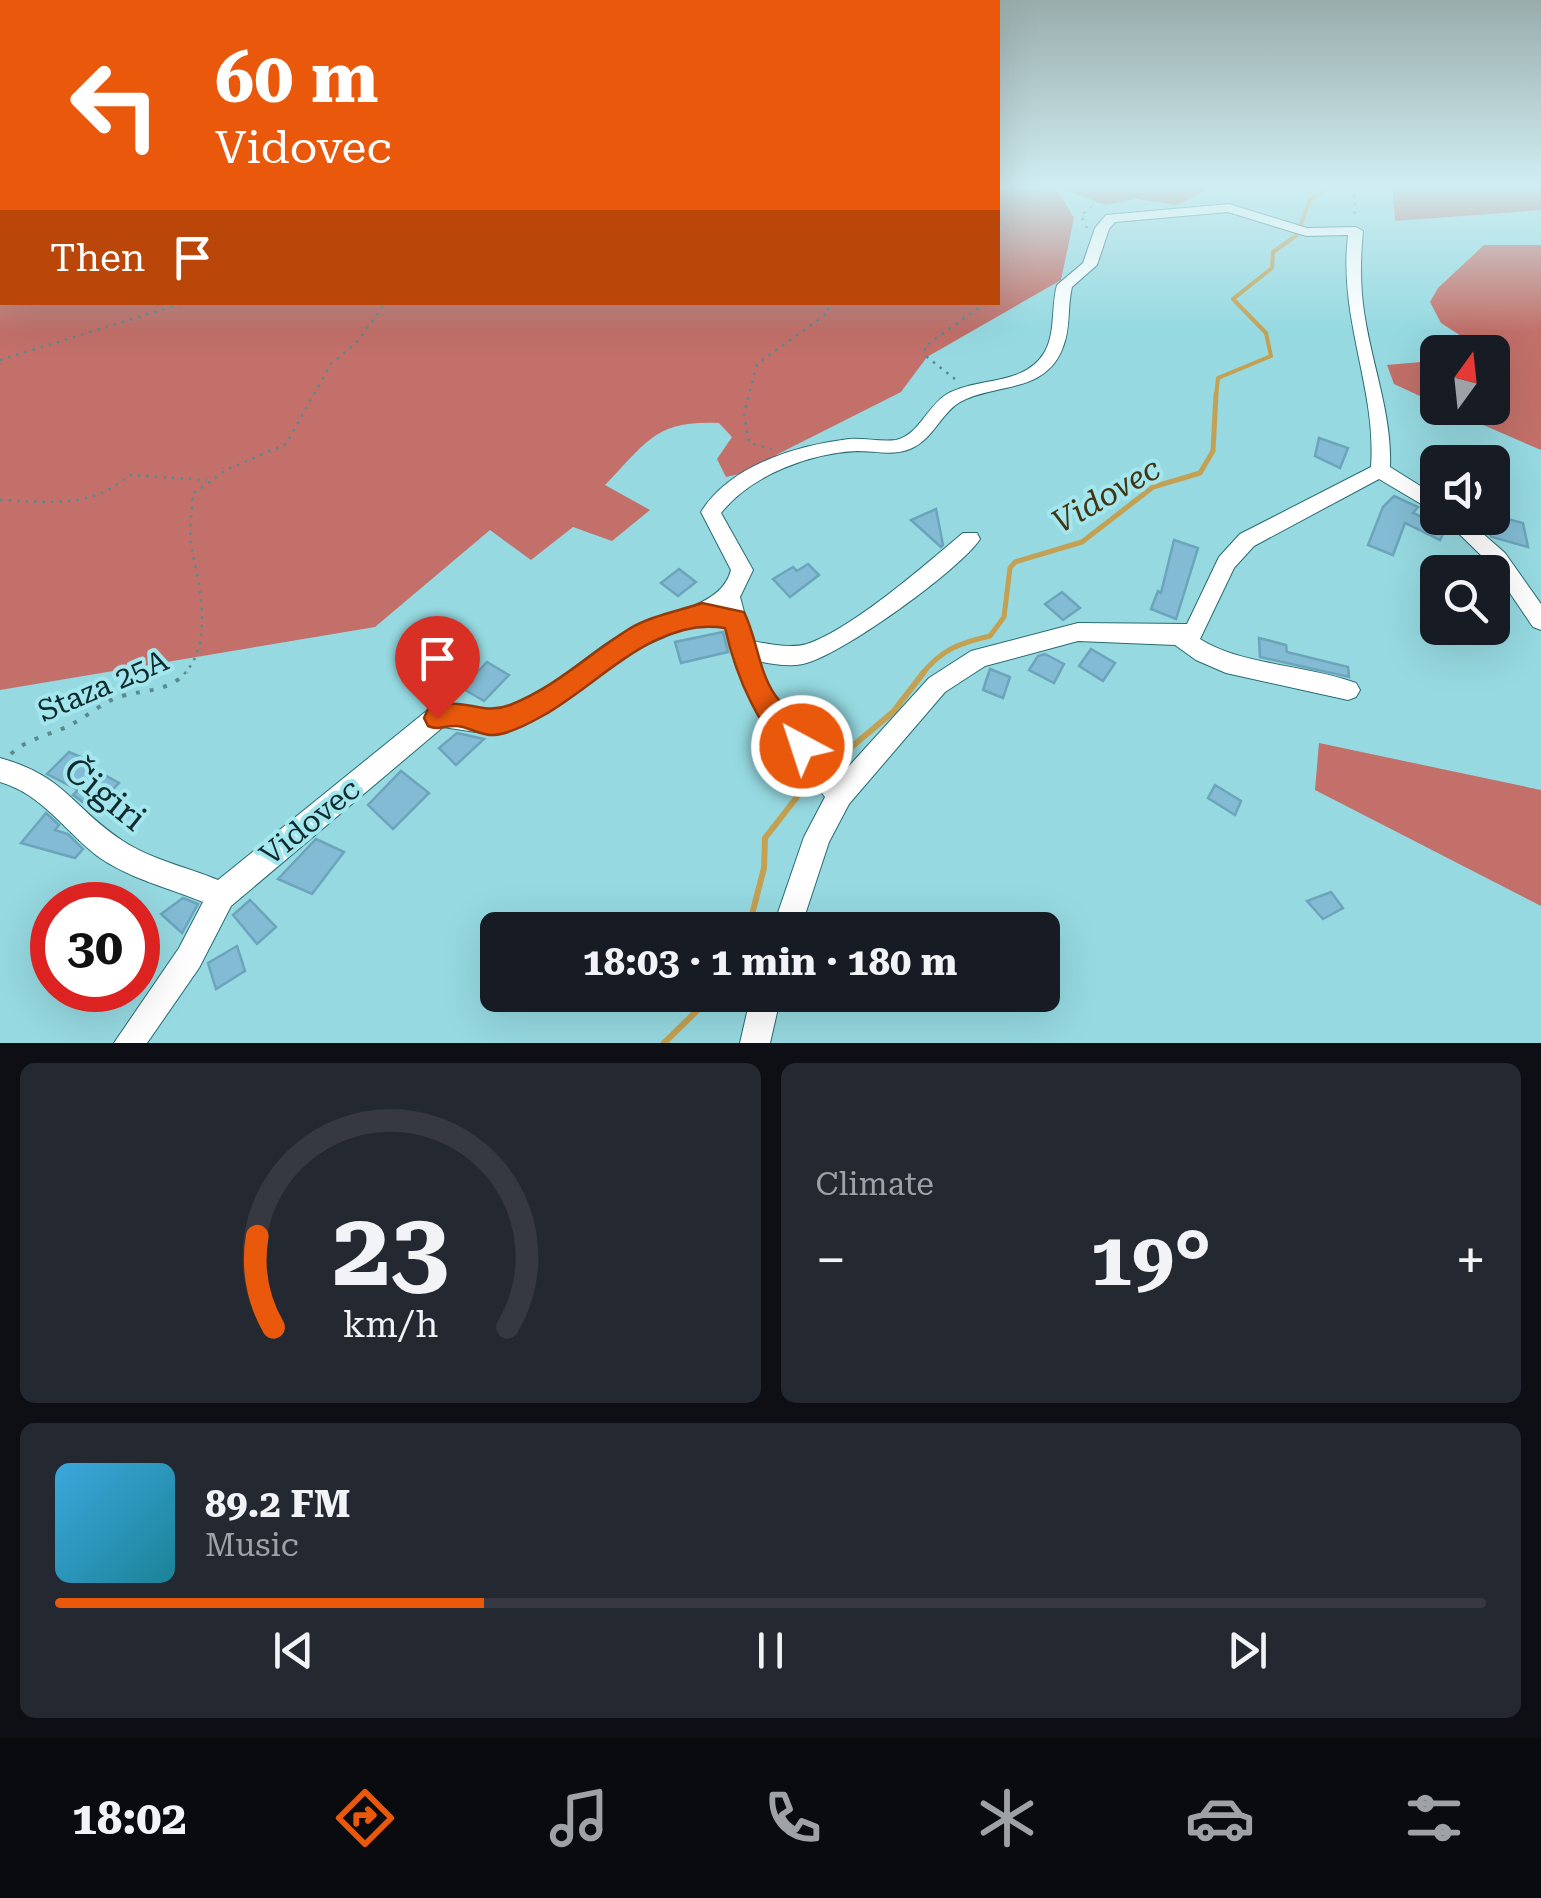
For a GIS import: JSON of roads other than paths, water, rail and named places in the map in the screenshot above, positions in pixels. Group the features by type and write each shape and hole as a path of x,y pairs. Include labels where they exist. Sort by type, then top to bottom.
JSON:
{"street":[{"path":"827,778 765,702 743,649 732,607 742,570 711,512 718,501 780,463 820,449 911,442 940,409 967,393 996,388 1042,368 1056,343 1065,285 1090,266 1101,235"},
{"path":"1356,235 1352,266 1357,320 1382,439 1380,470"},
{"path":"1380,470 1420,496"},
{"path":"792,912 817,837 827,778 937,685 979,658 1078,632 1180,636 1195,632 1226,562 1247,540 1380,470"},
{"path":"1472,535 1498,558 1541,621"},
{"path":"743,649 794,656 810,653 845,634 970,539"},
{"name":"Vidovec","path":"129,1043 189,958 220,896 437,718 454,712 493,723 519,715 562,692 642,634 732,607"},
{"path":"1180,636 1206,656 1234,668 1277,672 1348,690"},
{"name":"Čigiri","path":"5,762 60,798 111,850 220,896"},
{"path":"755,1043 762,1012"}],"waterway":[{"name":"Vidovec","path":"1216,396 1218,378 1271,356 1266,333 1233,299 1272,268 1273,252 1297,235"},
{"name":"Vidovec","path":"924,672 952,648 990,636 1004,617 1010,568 1015,562 1082,542 1153,487 1200,473 1213,451 1216,394"},
{"name":"Vidovec","path":"829,766 893,712 924,672"},
{"name":"Vidovec","path":"753,912 764,868 765,838 815,774"},
{"name":"Vidovec","path":"664,1043 696,1012"}]}
